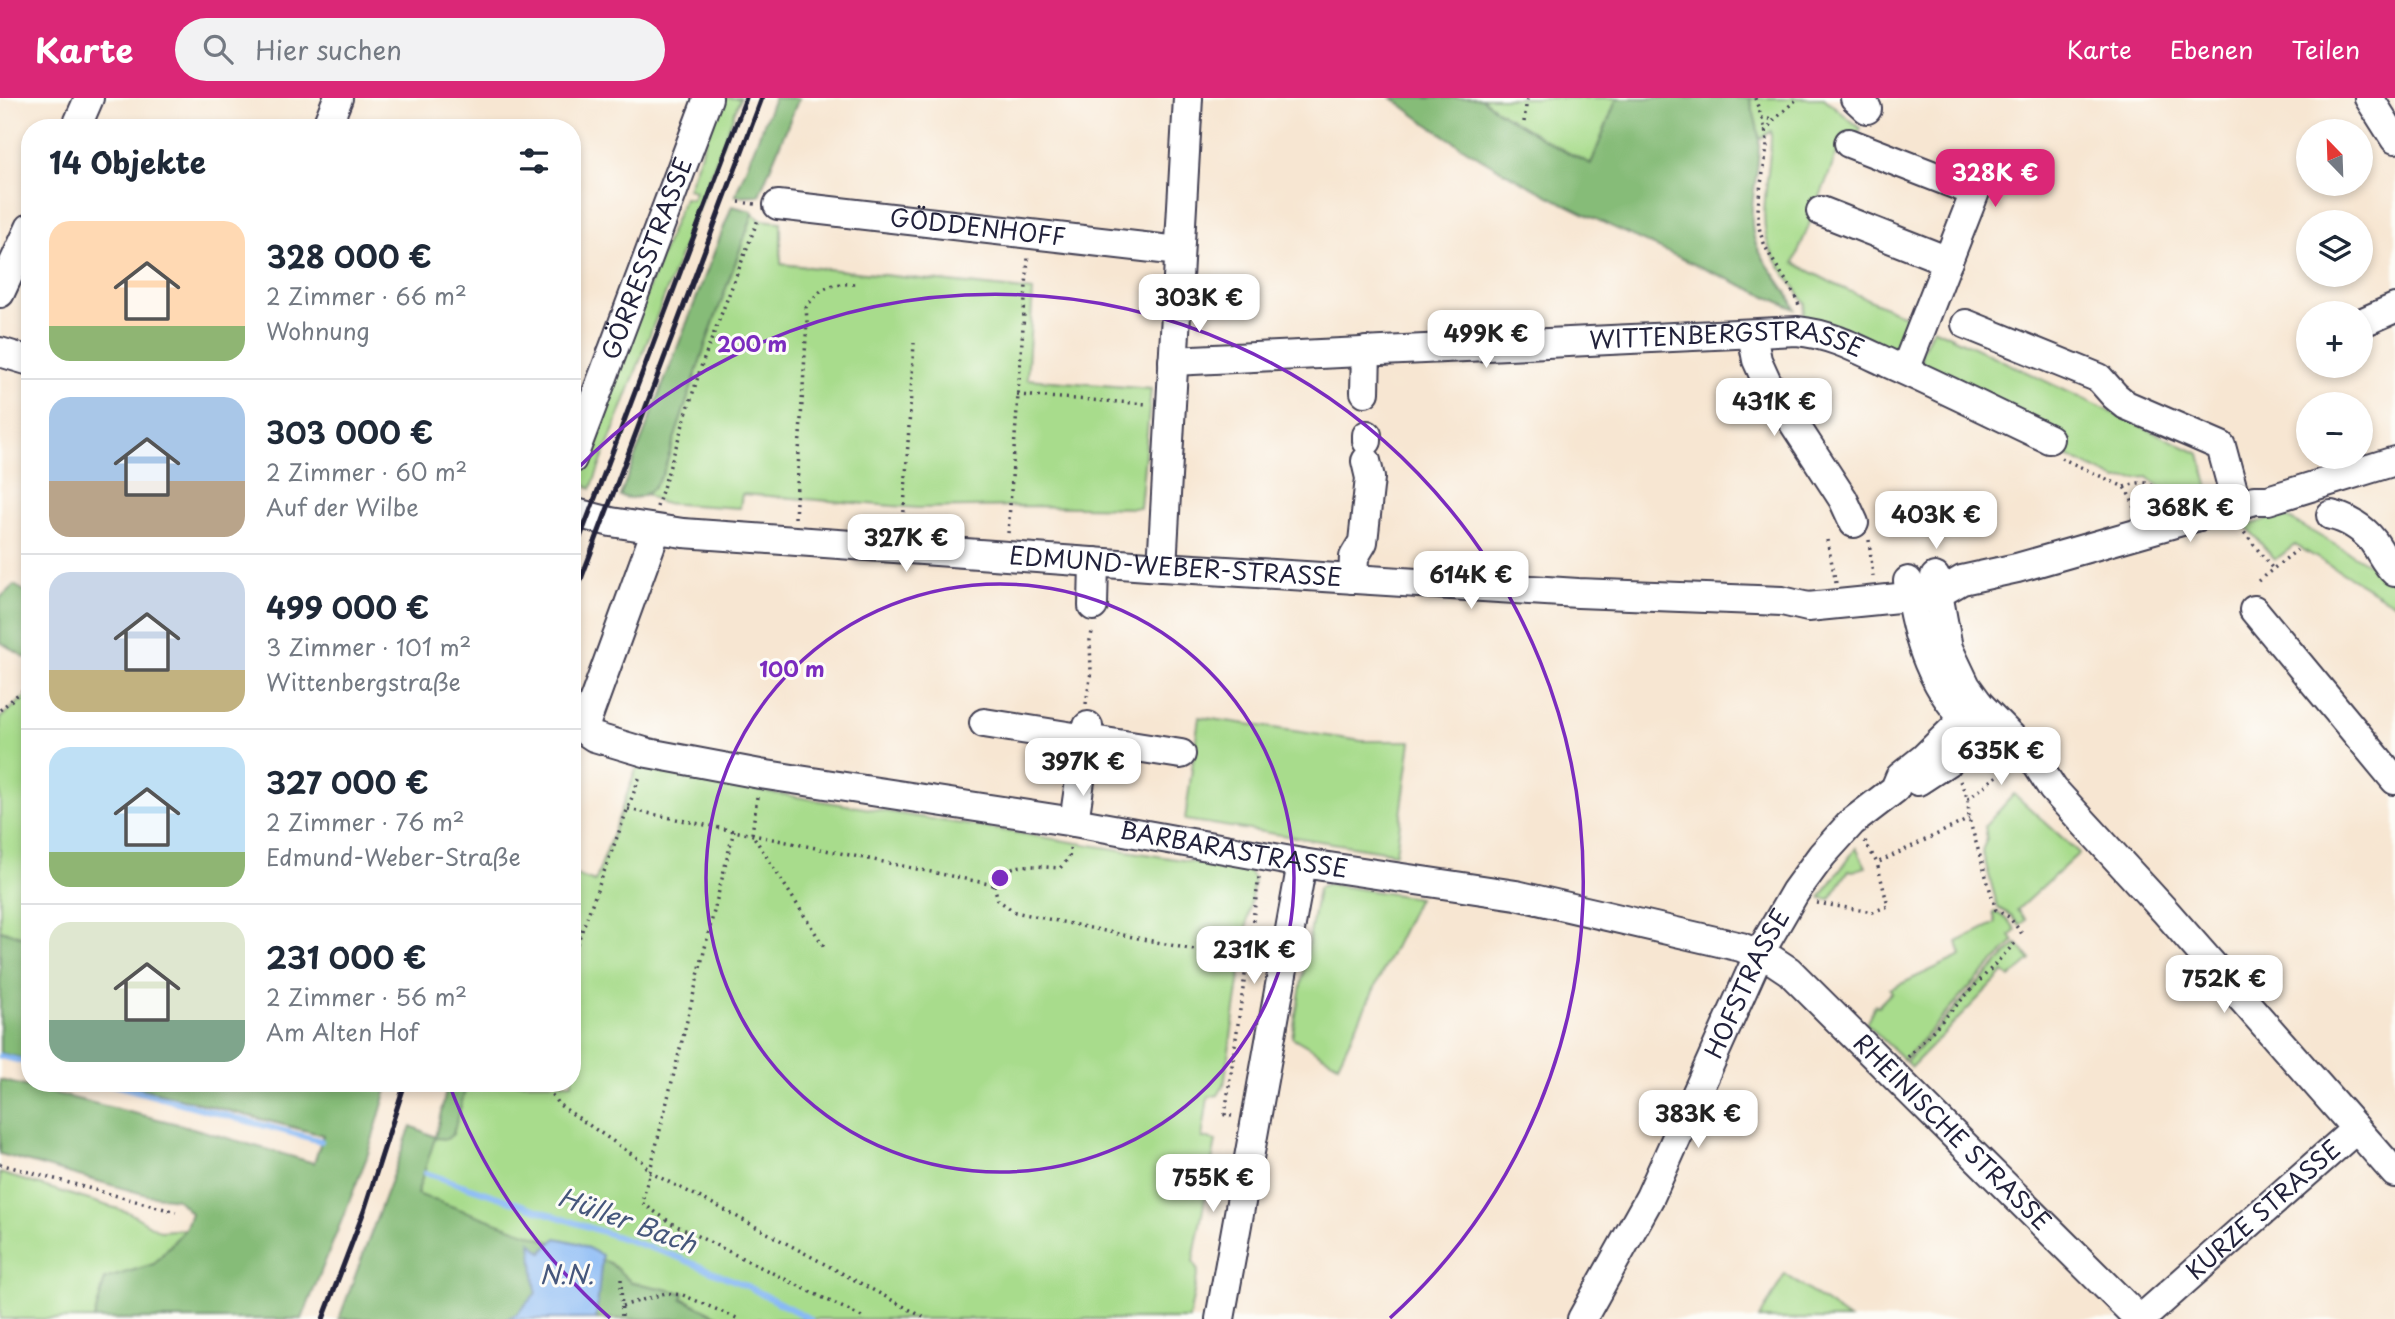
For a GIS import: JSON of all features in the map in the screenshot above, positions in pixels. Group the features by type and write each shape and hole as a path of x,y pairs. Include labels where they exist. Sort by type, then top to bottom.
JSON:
{"street":[{"path":"80,119 89,98"},
{"path":"330,119 338,98"},
{"name":"GÖRRESSTRASSE","path":"581,435 708,98"},
{"path":"1162,567 1188,98"},
{"path":"2369,98 2395,139"},
{"path":"1849,142 1975,192 1905,370"},
{"name":"GÖDDENHOFF","path":"769,211 1030,234 1179,251"},
{"path":"1821,211 1948,261"},
{"path":"0,293 21,248"},
{"path":"2373,319 2394,312"},
{"path":"1966,324 2099,378 2126,405 2221,446 2242,504"},
{"name":"WITTENBERGSTRASSE","path":"1173,360 1814,332 1905,370 2049,439"},
{"path":"1752,334 1756,360 1767,382 1862,531"},
{"path":"1365,392 1366,351"},
{"path":"0,352 21,358"},
{"path":"2373,449 2395,442"},
{"path":"1353,579 1354,557 1363,541 1370,478 1367,446"},
{"name":"EDMUND-WEBER-STRASSE","path":"581,514 611,522 656,519 794,541 1578,593 1782,601 1808,607 2017,568 2242,504 2268,500 2395,461"},
{"name":"EDMUND-WEBER-STRASSE","path":"2242,504 2312,469"},
{"path":"2331,514 2364,531 2385,563 2395,572"},
{"name":"BARBARASTRASSE","path":"656,519 586,722 588,733 594,737 648,753 760,774 1074,822 1302,863 1516,895 1741,947 1759,954"},
{"path":"1093,606 1094,562"},
{"name":"EDMUND-WEBER-STRASSE","path":"1782,601 1795,592 1874,582 1923,586"},
{"path":"1923,586 1980,721 2021,772 2053,789 2157,902 2395,1173"},
{"path":"2254,610 2395,780"},
{"name":"HOFSTRASSE","path":"1582,1319 1650,1197 1759,954 1795,892 1822,855 1852,822 1895,789 1909,787 1980,721"},
{"path":"984,723 1087,732 1181,754"},
{"path":"1074,822 1087,732"},
{"path":"1220,1319 1302,863"},
{"name":"RHEINISCHE STRASSE","path":"1759,954 1789,971 2140,1319"},
{"name":"KURZE STRASSE","path":"2140,1319 2356,1129"}],"path":[{"path":"1524,122 1527,98"},
{"path":"1755,98 1767,143 1759,224 1763,242 1795,294 1800,308 1797,331"},
{"path":"1765,132 1798,98"},
{"path":"1761,118 1774,120"},
{"path":"656,519 702,364 769,211"},
{"path":"1006,556 1030,234"},
{"path":"794,541 806,307 819,290 836,283 855,284"},
{"path":"902,549 914,343"},
{"path":"1017,395 1171,405"},
{"path":"2049,439 2045,451 2124,487 2131,498 2142,532"},
{"path":"2124,487 2142,481 2149,483 2166,502 2173,523"},
{"path":"2242,504 2240,526 2273,569"},
{"path":"1862,531 1874,582"},
{"path":"1827,540 1837,586"},
{"path":"2258,581 2297,550"},
{"path":"1087,732 1090,640 1095,620 1093,606"},
{"path":"0,710 21,692"},
{"path":"581,933 648,753"},
{"path":"1968,799 2001,772"},
{"path":"760,774 752,834 825,948"},
{"path":"1958,777 1968,799 1969,819 1996,910 2009,917 2023,936"},
{"path":"628,809 994,885"},
{"path":"1877,863 1969,819"},
{"path":"1074,822 1069,858 1060,869 1013,866 999,873 994,885 998,900 1015,912 1246,961"},
{"path":"1815,903 1873,912 1888,906 1877,863 1852,822"},
{"path":"734,830 642,1203 673,1224 866,1319"},
{"path":"1255,1118 1224,1115 1262,856"},
{"path":"1892,1074 2015,943"},
{"path":"550,1092 558,1104 642,1161 649,1172 927,1319"},
{"path":"0,1164 176,1212"},
{"path":"621,1279 622,1319"},
{"path":"622,1306 666,1293 683,1295 739,1319"}],"green space":[{"path":"721,98 740,98 591,489 583,483 581,458 684,198 692,199 695,191 688,189"},
{"path":"774,98 799,98 759,195 735,196"},
{"path":"1392,98 1481,98 1562,150 1591,164 1617,98 1750,98 1759,141 1752,210 1753,233 1760,253 1795,309 1587,215 1536,189 1487,162"},
{"path":"1481,98 1617,98 1591,164 1534,134"},
{"path":"1750,98 1824,98 1861,129 1858,134 1845,133 1794,263 1919,322 1894,357 1802,321 1805,304 1782,270 1766,236 1764,207 1771,131 1760,139"},
{"path":"732,206 752,211 753,214 663,473 646,494 634,498 620,496"},
{"path":"753,214 761,220 781,222 781,264 1033,291 1027,379 1151,389 1140,508 917,508 742,494 740,508 661,503 646,494 663,473"},
{"path":"1933,328 2200,454 2209,489 2173,498 2148,477 2117,480 2052,449 1923,370 1921,354"},
{"path":"2283,515 2395,579 2395,604 2295,545 2275,560 2246,526"},
{"path":"14,585 21,589 21,655 0,642 0,598"},
{"path":"21,700 21,936 0,930 0,718"},
{"path":"1199,717 1362,741 1411,741 1396,853 1185,820"},
{"path":"637,767 754,790 1249,871 1254,879 1224,1085 1218,1095 1208,1097 1202,1138 1216,1141 1193,1261 1198,1271 1189,1319 724,1319 682,1298 683,1293 631,1282 610,1263 416,1194 435,1137 453,1134 465,1092 581,1092 581,877 595,882"},
{"path":"2014,794 2079,853 2017,910 2026,920 2020,926 2011,915 1998,908 1982,850 1987,839 1985,826"},
{"path":"1856,848 1866,867 1849,870 1830,899 1820,898"},
{"path":"1327,884 1418,898 1338,1064 1292,1037 1318,889"},
{"path":"1995,912 2008,919 2016,930 2010,936 2014,942 1904,1060 1866,1023 1875,1005 1878,1006 1892,992 1890,989 1961,956 1957,942 1996,923"},
{"path":"0,930 21,936 21,1058 0,1053"},
{"path":"2017,944 2031,960 2010,978 2004,972 1911,1067 1906,1062"},
{"path":"0,1080 21,1085 21,1092 49,1092 182,1125 314,1163 323,1135 156,1092 386,1092 367,1157 302,1319 94,1319 105,1279 154,1264 185,1229 191,1213 177,1199 147,1195 0,1154"},
{"path":"446,1092 465,1092 453,1134 447,1139 435,1138 417,1194 610,1263 631,1282 684,1293 682,1299 724,1319 339,1319 411,1126 435,1137"},
{"path":"0,1173 128,1212 160,1231 185,1229 154,1264 105,1279 94,1319 0,1319"},
{"path":"1785,1274 1849,1319 1759,1319"}],"water":[{"name":"N.N.","path":"556,1238 578,1243 602,1255 596,1319 507,1319 517,1314 536,1293 531,1242 542,1252"}],"waterway":[{"name":"Hüller Bach","path":"0,1056 21,1061"},
{"name":"Hüller Bach","path":"140,1092 321,1141"},
{"name":"Hüller Bach","path":"426,1173 675,1256 747,1286 810,1319"}],"railway":[{"path":"581,535 746,98"},
{"path":"581,579 762,98"},
{"path":"323,1319 364,1211 402,1092"}]}
